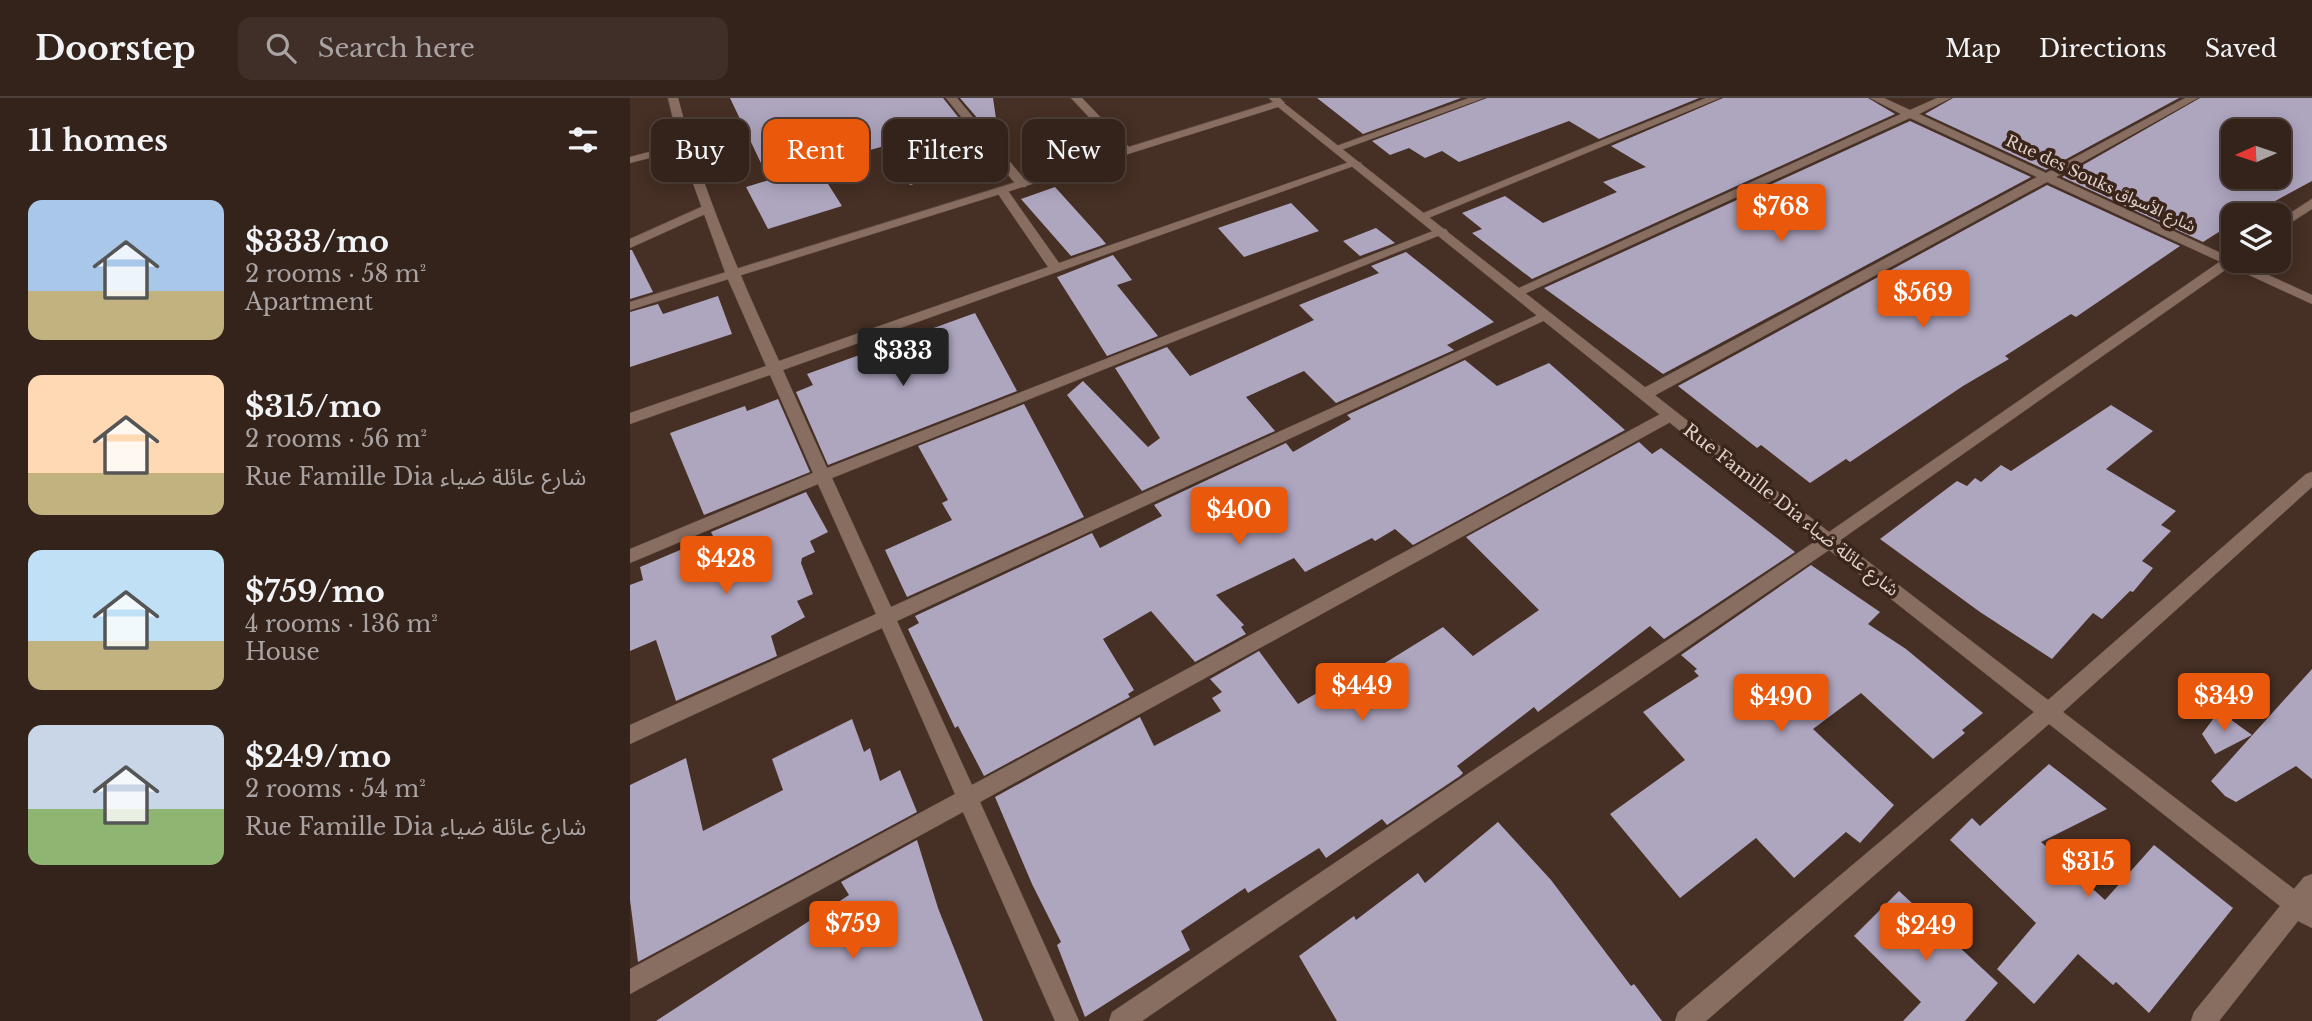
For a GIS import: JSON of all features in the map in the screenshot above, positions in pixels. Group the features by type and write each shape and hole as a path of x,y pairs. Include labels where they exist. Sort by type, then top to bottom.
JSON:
{"street":[{"path":"673,98 678,119"},
{"path":"951,98 1022,184"},
{"path":"1076,98 1127,151"},
{"path":"1337,148 1479,98"},
{"path":"1422,216 1715,98"},
{"name":"Rue des Souks شارع الأسواق","path":"1875,98 2221,256"},
{"path":"1517,292 1946,98"},
{"path":"1645,394 2193,98"},
{"path":"630,306 1002,191 1277,100"},
{"name":"Rue Famille Dia شارع عائلة ضياء","path":"1277,100 1829,541 2304,911"},
{"path":"630,160 651,155"},
{"path":"630,419 1356,163"},
{"path":"698,182 733,275 774,369 1067,1021"},
{"path":"1002,191 1056,269"},
{"path":"2291,218 2312,203"},
{"path":"630,244 653,231 708,208"},
{"path":"630,237 653,231"},
{"path":"630,556 822,476 1441,232"},
{"path":"1121,1021 1829,541 2221,267"},
{"name":"Rue des Souks شارع الأسواق","path":"2257,273 2312,300"},
{"path":"630,735 1547,316"},
{"path":"630,982 1671,415"},
{"path":"1687,1021 2050,712 2312,478"},
{"path":"2203,1021 2304,911 2312,885"}],"building":[{"path":"730,98 943,98 960,119 883,119 883,146 869,150 869,119 763,119 763,167 749,138 749,119 740,119"},
{"path":"960,98 993,98 996,119 978,119"},
{"path":"1317,98 1461,98 1363,134"},
{"path":"1487,98 1699,98 1599,139 1569,121 1459,162 1442,151 1425,158 1409,148 1390,155 1372,141"},
{"path":"1723,98 1868,98 1895,114 1532,279 1472,233 1482,229 1462,213 1505,196 1543,223 1617,192 1603,182 1646,167 1611,146"},
{"path":"1953,98 2179,98 2046,170 1925,114"},
{"path":"2200,98 2312,98 2312,181 2271,203 2221,203 2221,231 2203,242 2062,177"},
{"path":"1910,121 2031,177 1663,374 1544,288"},
{"path":"763,182 827,182 842,206 768,229 746,187"},
{"path":"2047,185 2180,246 2076,317 2071,314 2005,356 2009,359 1963,386 1850,462 1846,459 1810,483 1761,445 1757,448 1678,386"},
{"path":"1055,187 1106,244 1071,256 1021,199"},
{"path":"1291,203 1319,231 1244,257 1218,228"},
{"path":"1376,228 1395,243 1360,256 1343,241"},
{"path":"630,250 653,292 630,299"},
{"path":"1406,252 1494,322 1447,345 1454,350 1336,403 1304,371 1246,397 1275,431 1142,491 1067,395 1083,381 1148,447 1160,438 1115,368 1167,347 1190,376 1314,320 1299,305 1379,273 1371,266"},
{"path":"1113,255 1132,280 1117,285 1158,336 1107,356 1057,277"},
{"path":"718,296 732,334 630,367 630,312 658,304 663,314"},
{"path":"975,313 1017,391 828,465 796,392 813,385 807,374"},
{"path":"1465,360 1497,386 1549,363 1625,430 1413,545 1395,529 1375,541 1372,538 1305,572 1294,558 1216,595 1244,625 1241,627 1246,634 1195,662 1151,611 1103,639 1134,690 1128,694 1130,697 984,776 958,726 955,728 908,629 919,623 915,616 1092,533 1100,548 1162,516 1154,505 1286,443 1293,452 1351,419 1347,415"},
{"path":"778,399 810,472 704,515 670,433 745,406 747,411"},
{"path":"1024,404 1084,517 907,597 885,550 952,520 942,503 948,500 918,446"},
{"path":"2111,405 2153,431 2106,469 2176,511 2161,525 2171,531 2142,561 2153,568 2133,592 2130,591 2102,619 2093,613 2052,659 1980,612 1880,539 1957,481 1967,486 1975,478 1981,482 2001,465 2011,471"},
{"path":"1639,442 1652,454 1661,448 1795,552 1664,639 1650,626 1538,712 1534,707 1457,766 1463,773 1460,776 1387,825 1382,819 1326,858 1319,848 1248,893 1245,888 1181,931 1190,950 1085,1017 1057,945 1061,942 1032,884 995,797 1140,717 1154,746 1221,711 1212,698 1222,692 1210,679 1259,651 1298,704 1367,664 1372,671 1443,627 1473,656 1539,610 1466,537"},
{"path":"806,492 828,532 810,541 815,552 802,558 801,563 813,594 797,601 805,617 771,636 777,656 676,701 656,640 630,651 630,585 643,580 640,567 713,536 711,532"},
{"path":"1811,565 1880,612 1868,624 1906,649 1983,713 1962,730 1965,733 1933,759 1861,693 1813,729 1894,805 1860,843 1846,832 1794,878 1756,838 1680,898 1610,814 1685,760 1643,712 1699,676 1694,671 1697,669 1681,655"},
{"path":"2312,669 2312,779 2296,766 2236,802 2225,796 2211,781"},
{"path":"2219,711 2252,735 2215,754 2202,734"},
{"path":"852,719 864,752 870,748 880,781 900,770 917,812 638,962 630,900 630,785 686,758 703,831 783,790 772,759"},
{"path":"2049,764 2107,809 2041,842 2105,900 2154,845 2233,908 2149,1013 2116,982 2113,985 2078,954 2034,1004 1997,969 2036,923 1950,840 1972,818 1980,826"},
{"path":"1498,822 1551,880 1631,986 1634,984 1662,1021 1337,1021 1299,956 1354,916 1356,920 1418,873 1425,883"},
{"path":"917,840 938,908 983,1021 656,1021 849,895 841,882"},
{"path":"1899,891 1998,983 1965,1021 1903,1021 1921,1002 1854,936"}]}
